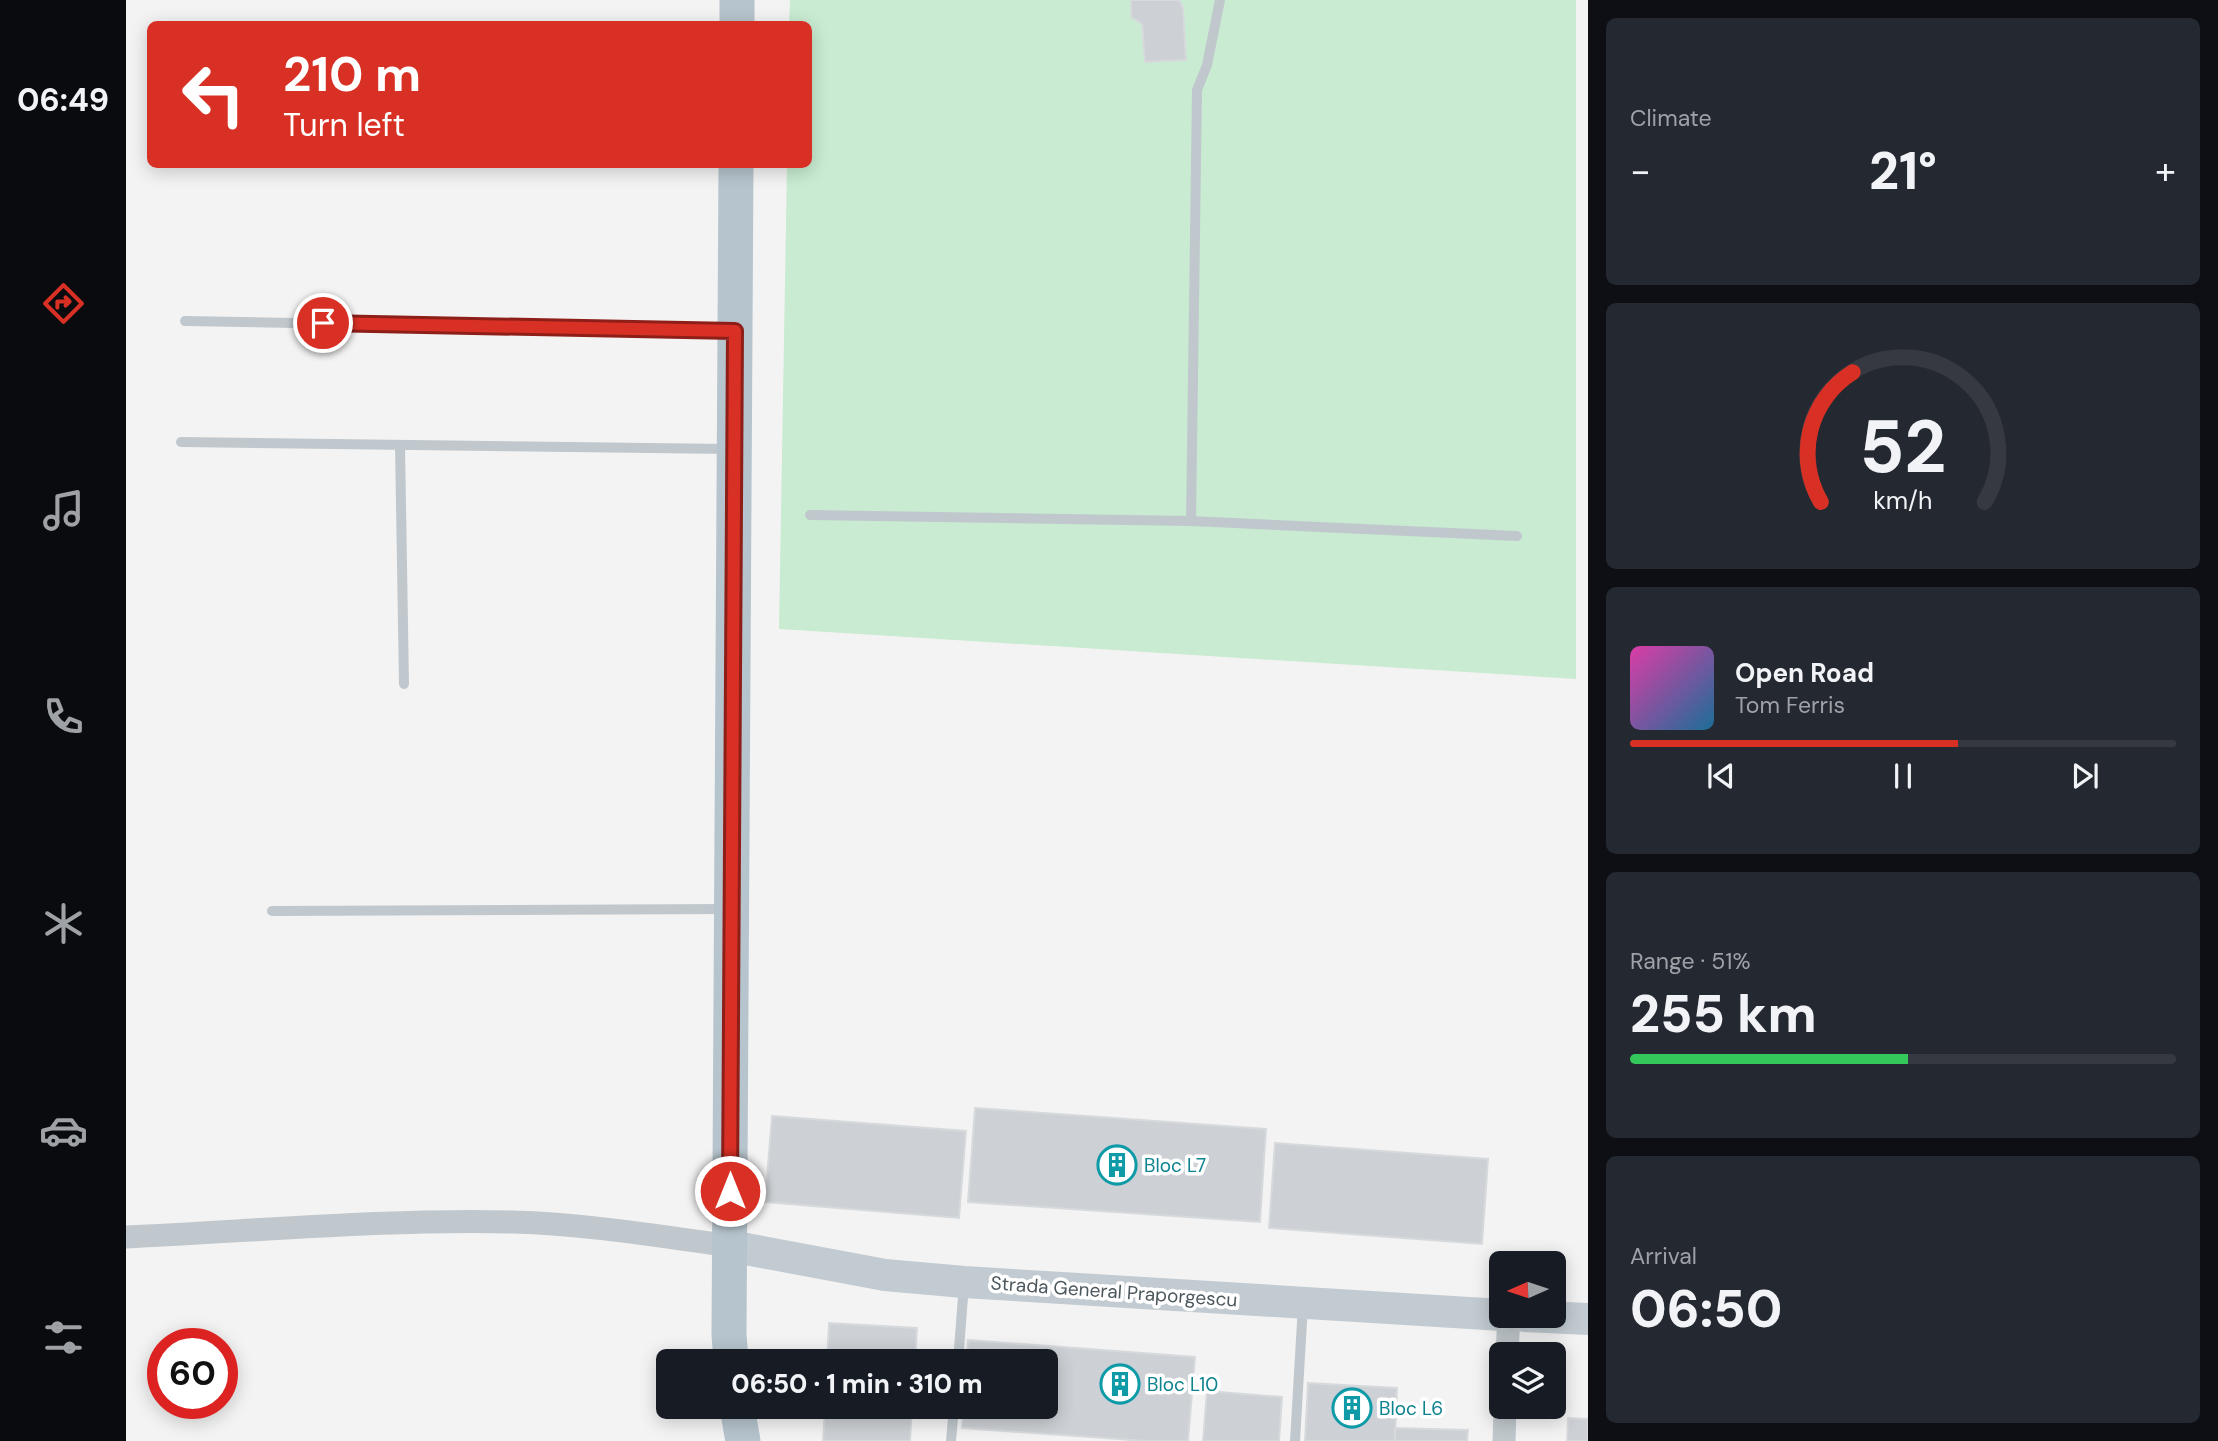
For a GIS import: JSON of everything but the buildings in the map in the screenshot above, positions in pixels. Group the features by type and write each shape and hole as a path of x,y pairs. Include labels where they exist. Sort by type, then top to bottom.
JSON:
{"main road":[{"path":"737,0 737,21"},
{"path":"730,1349 736,168"},
{"name":"Strada General Praporgescu","path":"730,1246 885,1275 1489,1314"},
{"path":"1566,1318 1588,1319"},
{"path":"739,1419 743,1441"}],"street":[{"path":"126,1237 410,1223 513,1222 585,1226 730,1246"},
{"path":"1504,1441 1505,1419"}],"lane":[{"path":"1192,521 1197,90 1207,65 1220,0"},
{"path":"186,321 735,331"},
{"path":"181,442 734,449"},
{"path":"400,444 404,684"},
{"path":"810,515 1192,521 1517,536"},
{"path":"272,911 732,909"},
{"path":"959,1349 964,1282"},
{"path":"1295,1441 1303,1302"},
{"path":"951,1441 953,1419"}],"green space":[{"path":"790,0 1576,0 1576,679 779,629 787,168 812,168 812,21 789,21"}],"place":[{"name":"Bloc L7","path":"1117,1165"},
{"name":"Bloc L10","path":"1120,1384"},
{"name":"Bloc L6","path":"1352,1408"}],"route":[{"path":"323,323 735,331 730,1191"}]}
